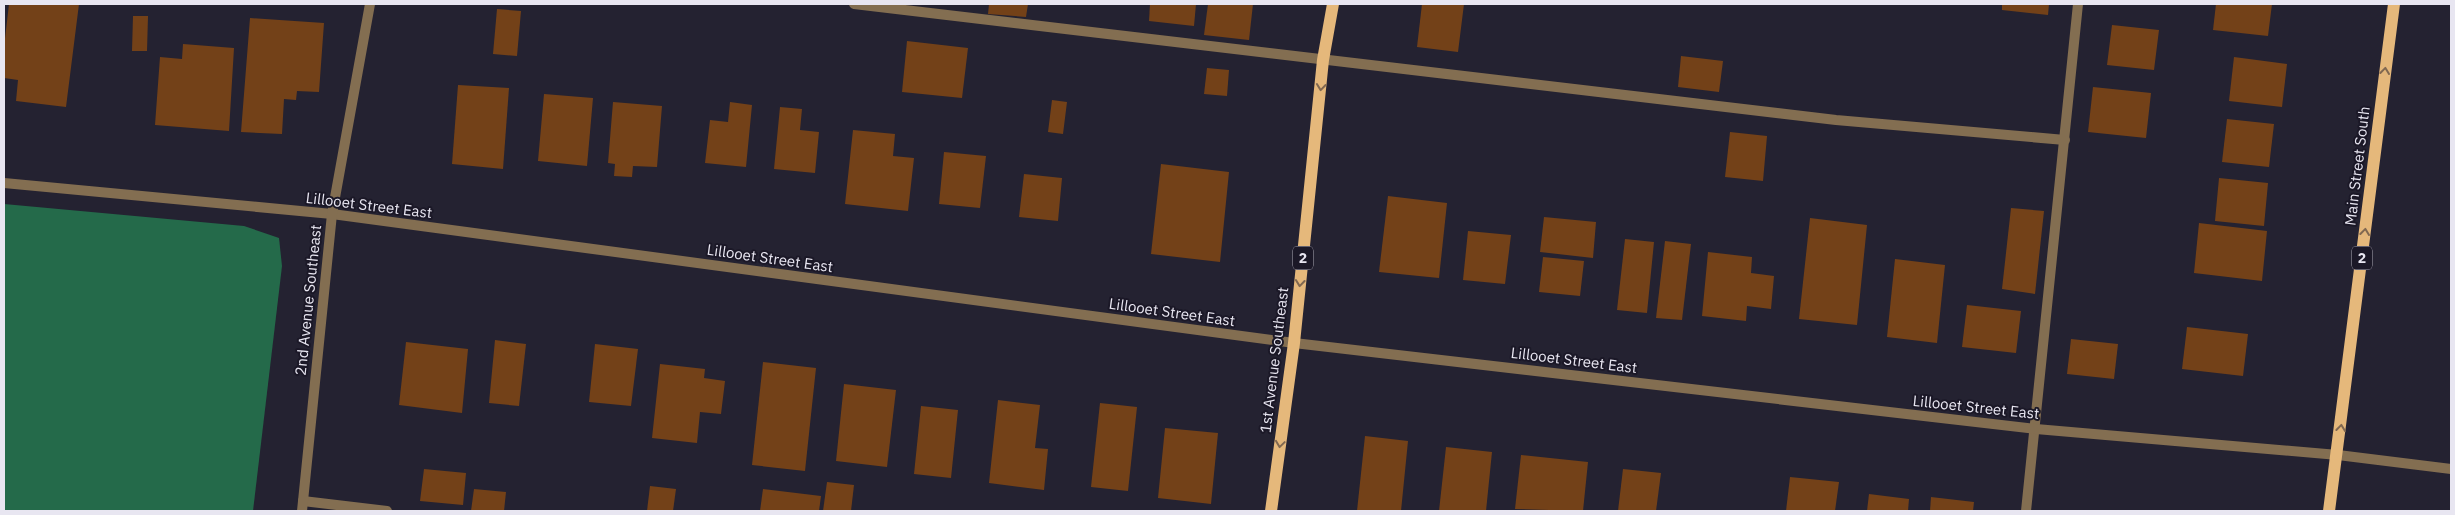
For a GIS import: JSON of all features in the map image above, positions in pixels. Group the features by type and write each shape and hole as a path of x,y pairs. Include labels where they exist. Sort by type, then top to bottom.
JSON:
{"main road":[{"name":"1st Avenue Southeast","path":"1271,511 1294,343 1323,60 1333,4"},
{"name":"Main Street South","path":"2329,511 2338,455 2394,4"}],"street":[{"name":"2nd Avenue Southeast","path":"302,506 332,214 370,4"},
{"path":"854,4 1836,120 2065,140"},
{"path":"2026,511 2036,429 2078,4"},
{"name":"Lillooet Street East","path":"4,183 332,214 1294,343 2036,429 2338,455 2451,469"},
{"path":"302,506 387,511"}],"green space":[{"path":"4,204 244,226 279,238 282,266 253,511 4,511"}],"building":[{"path":"9,4 79,4 66,107 16,101 18,80 4,78 4,47"},
{"path":"989,4 1028,4 1026,17 988,14"},
{"path":"1150,4 1196,4 1194,26 1149,21"},
{"path":"1208,4 1253,4 1249,40 1204,35"},
{"path":"1422,4 1464,4 1458,52 1417,47"},
{"path":"2002,4 2049,4 2048,15 2002,10"},
{"path":"2216,4 2272,4 2268,36 2213,30"},
{"path":"497,9 521,11 517,56 493,54"},
{"path":"133,16 148,16 147,51 132,51"},
{"path":"250,18 324,23 319,92 297,91 296,100 284,99 282,134 241,132"},
{"path":"2112,25 2159,30 2154,70 2107,65"},
{"path":"907,41 968,48 962,98 902,92"},
{"path":"183,44 234,48 229,131 155,125 160,57 182,59"},
{"path":"1681,56 1723,61 1719,92 1678,87"},
{"path":"2234,57 2287,64 2282,107 2229,101"},
{"path":"1207,68 1229,70 1227,96 1204,94"},
{"path":"458,85 509,88 503,169 452,164"},
{"path":"2093,87 2151,93 2146,138 2088,132"},
{"path":"544,94 593,98 587,166 538,161"},
{"path":"1052,100 1067,102 1063,134 1048,132"},
{"path":"613,102 662,106 657,167 633,166 632,177 614,176 615,164 608,163"},
{"path":"730,102 752,105 746,167 705,163 710,120 728,122"},
{"path":"780,107 802,109 800,130 819,132 815,173 774,169"},
{"path":"2227,119 2274,124 2269,167 2222,162"},
{"path":"853,130 895,134 893,156 914,158 908,211 845,204"},
{"path":"1730,132 1767,136 1763,181 1725,177"},
{"path":"944,152 986,156 980,208 939,204"},
{"path":"1161,164 1229,172 1220,262 1151,254"},
{"path":"1024,174 1062,178 1058,221 1019,217"},
{"path":"2219,178 2268,183 2264,226 2215,221"},
{"path":"1388,196 1447,203 1439,278 1379,272"},
{"path":"2011,208 2044,211 2035,294 2002,289"},
{"path":"1544,217 1596,222 1593,258 1540,252"},
{"path":"1810,218 1867,225 1857,325 1799,319"},
{"path":"2199,223 2267,231 2262,281 2194,273"},
{"path":"1468,231 1511,235 1505,284 1463,280"},
{"path":"1625,239 1654,242 1647,313 1617,310"},
{"path":"1665,241 1691,244 1682,320 1656,318"},
{"path":"1708,252 1752,257 1751,273 1774,276 1771,309 1747,306 1746,321 1702,316"},
{"path":"1543,257 1584,261 1580,296 1539,292"},
{"path":"1895,259 1945,265 1937,343 1887,337"},
{"path":"1967,305 2021,311 2016,353 1962,347"},
{"path":"2187,327 2248,334 2243,376 2182,369"},
{"path":"2071,339 2118,344 2114,379 2067,374"},
{"path":"495,340 526,344 519,406 489,403"},
{"path":"406,342 468,349 462,413 399,405"},
{"path":"595,344 638,349 631,406 589,402"},
{"path":"763,362 816,368 805,471 752,465"},
{"path":"660,364 705,369 704,378 725,381 721,414 700,412 697,443 652,438"},
{"path":"844,384 896,390 887,467 836,461"},
{"path":"998,400 1040,405 1035,448 1048,449 1044,490 989,483"},
{"path":"1100,403 1137,407 1128,491 1091,487"},
{"path":"921,406 958,410 951,478 914,474"},
{"path":"1165,428 1218,433 1211,504 1158,498"},
{"path":"1365,436 1408,441 1401,511 1357,511"},
{"path":"1446,447 1492,452 1486,511 1439,511"},
{"path":"1521,455 1588,462 1583,511 1515,509"},
{"path":"424,469 466,473 463,505 420,501"},
{"path":"1623,469 1661,473 1656,511 1618,511"},
{"path":"1790,477 1839,482 1835,511 1786,511"},
{"path":"827,482 854,485 851,511 823,511"},
{"path":"650,486 676,489 673,511 647,511"},
{"path":"474,489 506,492 504,511 471,511"},
{"path":"763,489 821,496 819,511 760,511"},
{"path":"1869,494 1909,499 1908,511 1867,511"},
{"path":"1931,497 1974,502 1973,511 1930,511"}]}
